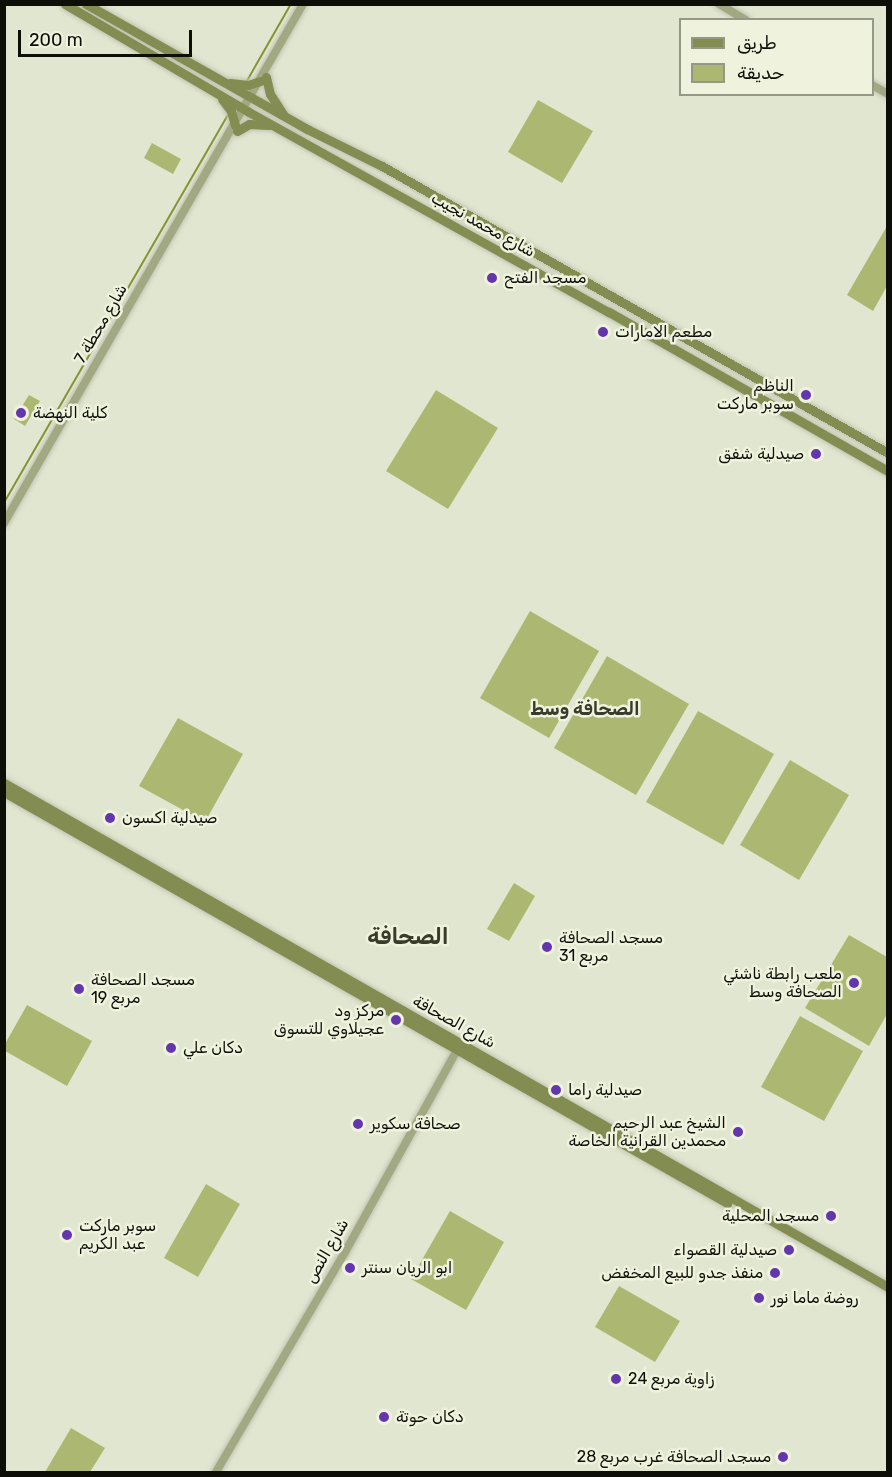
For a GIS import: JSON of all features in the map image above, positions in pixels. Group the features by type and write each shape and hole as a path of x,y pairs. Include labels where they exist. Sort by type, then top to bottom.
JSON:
{"main road":[{"name":"شارع محمد نجيب","path":"65,4 246,111 888,471"},
{"name":"شارع محمد نجيب","path":"86,4 287,118 382,166 888,453"},
{"path":"220,81 244,85 265,75 273,101 287,118"},
{"path":"214,91 229,106 236,128 249,124 273,125"},
{"name":"شارع الصحافة","path":"4,783 888,1294"},
{"name":"شارع الصحافة","path":"4,792 888,1287"}],"street":[{"name":"شارع محطة 7","path":"4,524 164,244 253,99 303,4"},
{"path":"719,4 743,18"},
{"path":"874,86 888,94"},
{"name":"شارع النص","path":"216,1473 459,1046"}],"green space":[{"path":"538,100 593,131 562,183 508,152"},
{"path":"152,143 181,159 173,174 144,158"},
{"path":"887,226 887,286 873,311 847,295"},
{"path":"436,390 498,428 448,509 386,471"},
{"path":"29,395 40,401 25,426 14,419"},
{"path":"530,611 599,651 549,738 480,698"},
{"path":"607,656 689,704 636,795 554,748"},
{"path":"698,711 774,754 723,845 646,802"},
{"path":"178,718 243,754 205,822 139,786"},
{"path":"790,760 849,795 799,880 740,845"},
{"path":"514,883 535,896 509,941 487,929"},
{"name":"ملعب رابطة ناشئي الصحافة وسط","path":"849,935 887,957 887,1014 869,1046 805,1008"},
{"path":"27,1005 92,1041 67,1086 5,1051 5,1044"},
{"path":"800,1016 863,1051 824,1121 761,1087"},
{"path":"206,1184 240,1204 198,1277 164,1258"},
{"path":"450,1211 504,1242 466,1310 411,1279"},
{"path":"619,1286 680,1321 655,1362 595,1327"},
{"path":"71,1428 105,1448 90,1472 45,1472"}],"waterway":[{"path":"247,81 291,4"},
{"path":"4,503 227,116"}],"place":[{"name":"مسجد الفتح","path":"492,278"},
{"name":"مطعم الامارات","path":"603,332"},
{"name":"الناظم سوبر ماركت","path":"806,395"},
{"name":"كلية النهضة","path":"21,413"},
{"name":"صيدلية شفق","path":"816,454"},
{"name":"صيدلية اكسون","path":"110,818"},
{"name":"مسجد الصحافة مربع 31","path":"547,947"},
{"name":"ملعب رابطة ناشئي الصحافة وسط","path":"854,983"},
{"name":"مسجد الصحافة مربع 19","path":"79,989"},
{"name":"مركز ود عجيلاوي للتسوق","path":"396,1020"},
{"name":"دكان علي","path":"171,1048"},
{"name":"صيدلية راما","path":"556,1090"},
{"name":"صحافة سكوير","path":"358,1124"},
{"name":"الشيخ عبد الرحيم محمدين القرانية الخاصة","path":"738,1132"},
{"name":"مسجد المحلية","path":"831,1216"},
{"name":"سوبر ماركت عبد الكريم","path":"67,1235"},
{"name":"صيدلية القصواء","path":"789,1250"},
{"name":"ابو الريان سنتر","path":"350,1268"},
{"name":"منفذ جدو للبيع المخفض","path":"775,1273"},
{"name":"روضة ماما نور","path":"759,1298"},
{"name":"زاوية مربع 24","path":"616,1379"},
{"name":"دكان حوتة","path":"384,1417"},
{"name":"مسجد الصحافة غرب مربع 28","path":"783,1457"}],"district":[{"name":"الصحافة وسط","path":"585,709"},
{"name":"الصحافة","path":"408,937"}]}
